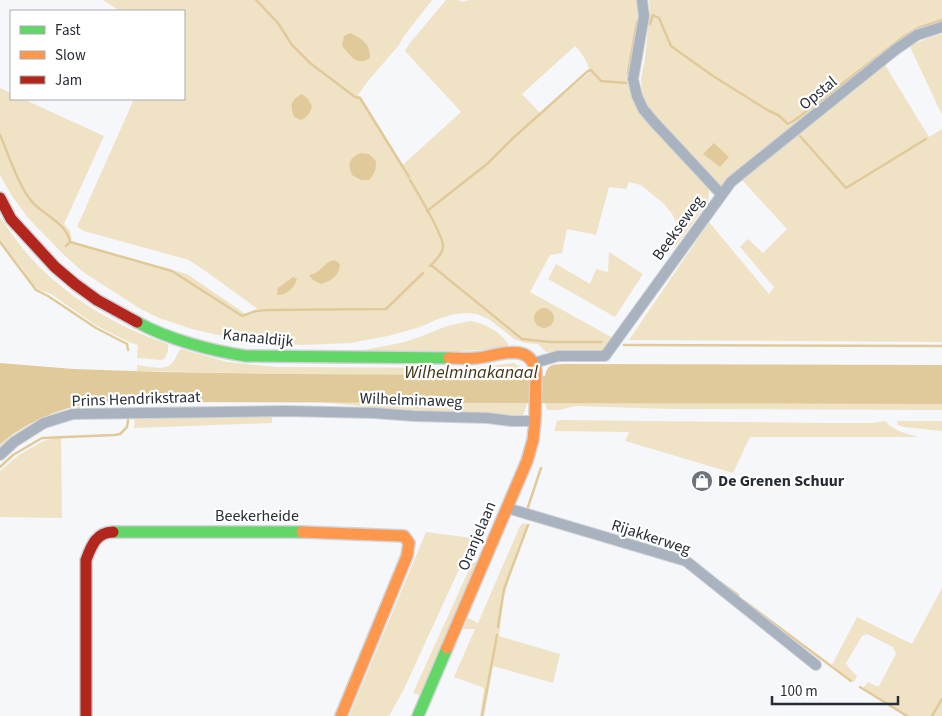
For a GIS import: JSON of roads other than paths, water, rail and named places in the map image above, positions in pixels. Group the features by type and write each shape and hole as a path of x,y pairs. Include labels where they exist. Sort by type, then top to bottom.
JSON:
{"main road":[{"name":"Kanaaldijk","path":"0,198 11,219 54,267 75,284 97,300 140,324 177,339 224,353 246,356 303,358 477,358 511,352 522,353 529,357 535,366"},
{"name":"Oranjelaan","path":"418,716 527,461 535,421 535,366"},
{"name":"Beekerheide","path":"86,716 86,560 92,544 99,536 106,532 305,532 404,536 408,544 407,556 341,716"}],"street":[{"name":"Beekseweg","path":"535,366 558,356 605,356 721,194 654,122 643,109 637,96 634,79 644,16 642,0"},
{"name":"Opstal","path":"721,194 731,182 895,50 917,35 942,27"},
{"name":"Wilhelminaweg","path":"285,411 535,421"},
{"name":"Prins Hendrikstraat","path":"0,455 14,442 44,423 73,414 285,411"},
{"name":"Rijakkerweg","path":"507,508 686,561 816,665"}],"waterway":[{"path":"256,0 278,23 292,45 310,63 355,97 360,98 409,177"},
{"path":"650,24 653,15 659,18 671,46 713,76 778,115 788,124 903,37 918,28 942,20"},
{"path":"628,73 637,22"},
{"path":"427,211 487,164 588,71 591,70 601,81 626,83"},
{"path":"0,135 24,191 35,205 56,221 65,231 70,242 66,246"},
{"path":"800,136 846,188 926,139"},
{"path":"410,180 430,214 442,241 441,253 430,266"},
{"path":"0,242 36,290 96,328 127,344 128,350"},
{"path":"70,242 172,271 242,316 256,311 268,310 386,309 423,273"},
{"path":"431,265 522,339 550,342 601,342"},
{"path":"624,345 942,346"},
{"path":"0,467 13,455 42,438 120,434 127,427 128,420"},
{"path":"528,507 541,468"},
{"path":"498,627 504,589 528,525"},
{"path":"720,582 738,595"},
{"path":"744,601 851,681"},
{"path":"482,716 497,635"},
{"path":"860,687 907,716"},
{"path":"932,716 942,699"}],"place":[{"name":"De Grenen Schuur","path":"702,481"}],"water label":[{"name":"Wilhelminakanaal","path":"471,372"}]}
